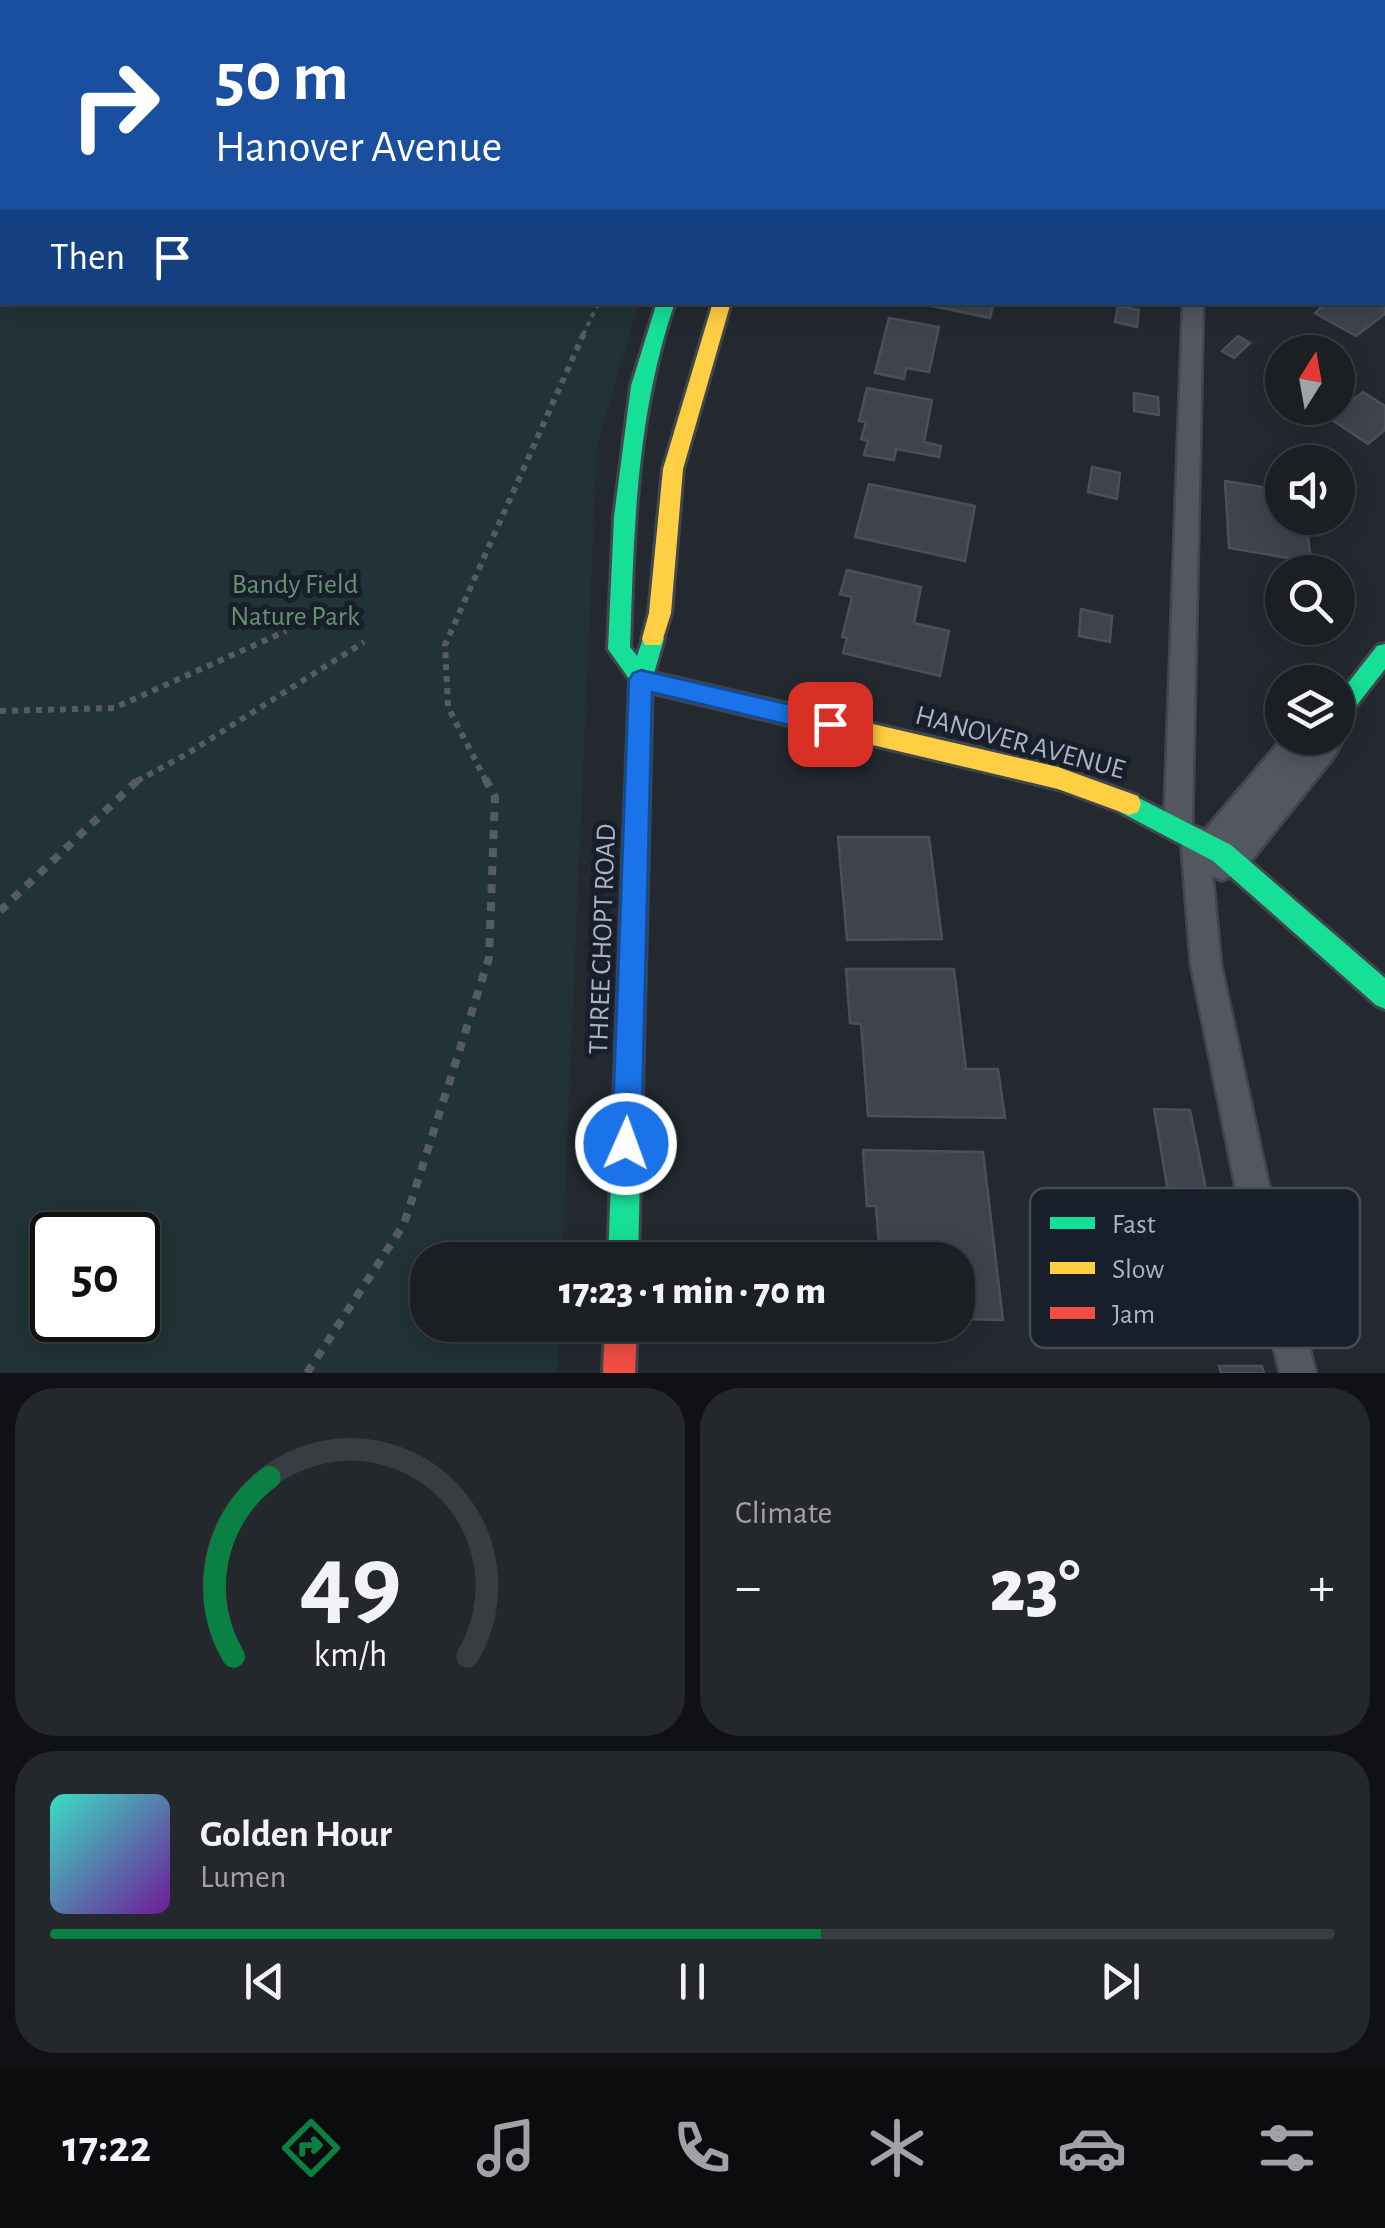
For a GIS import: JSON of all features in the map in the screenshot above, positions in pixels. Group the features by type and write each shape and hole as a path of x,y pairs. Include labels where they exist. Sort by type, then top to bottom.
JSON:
{"main road":[{"name":"THREE CHOPT ROAD","path":"641,680 619,649 634,412 654,326 664,305"},
{"name":"THREE CHOPT ROAD","path":"624,1242 641,680 660,612 673,469 721,305"},
{"path":"1355,691 1385,653"},
{"name":"HANOVER AVENUE","path":"641,680 1058,778 1140,807 1198,840 1385,996"},
{"path":"619,1373 620,1342"}],"street":[{"path":"1198,840 1296,755"}],"lane":[{"path":"1193,305 1198,840 1206,966 1252,1188"},
{"path":"1292,1348 1298,1373"}],"path":[{"path":"306,1373 404,1224 488,958 495,797 448,707 445,644 598,305"},
{"path":"0,711 114,708 286,631"},
{"path":"0,911 145,774 185,755 364,642"}],"green space":[{"name":"Bandy Field Nature Park","path":"0,305 638,305 597,445 563,1242 410,1242 410,1342 558,1342 557,1373 0,1373"}],"building":[{"path":"927,305 993,305 990,318"},
{"path":"1324,305 1384,305 1385,314 1354,335 1315,313"},
{"path":"1118,306 1139,310 1137,327 1115,322"},
{"path":"889,318 939,327 929,372 906,368 904,379 875,373"},
{"path":"1238,336 1250,343 1234,358 1222,351"},
{"path":"867,388 932,400 924,442 941,446 939,457 896,449 894,460 864,455 868,441 861,439 866,422 859,421"},
{"path":"1363,392 1385,406 1385,430 1368,444 1340,425 1355,425 1355,398"},
{"path":"1134,393 1158,397 1159,415 1134,411"},
{"path":"1092,467 1120,473 1117,499 1088,492"},
{"path":"1225,481 1265,487 1265,535 1308,535 1310,555 1270,555 1229,548"},
{"path":"869,484 975,506 965,561 855,537"},
{"path":"847,570 921,587 914,623 949,631 940,676 843,653 847,638 842,637 852,597 840,594"},
{"path":"1081,609 1112,616 1110,642 1079,636"},
{"path":"838,837 929,837 942,939 847,940"},
{"path":"846,969 954,969 966,1069 998,1069 1005,1118 868,1116 861,1024 850,1023"},
{"path":"1154,1109 1190,1110 1206,1188 1167,1188"},
{"path":"863,1150 983,1152 1003,1320 975,1319 975,1242 879,1242 876,1206 867,1206"},
{"path":"1219,1366 1262,1366 1264,1373 1221,1373"}],"traffic: fast":[{"path":"636,673 619,649 624,517 640,386 665,305"},
{"path":"624,1242 641,680 653,639"},
{"path":"1355,691 1385,653"},
{"path":"1129,804 1222,853 1385,996"}],"traffic: slow":[{"path":"653,639 660,613 673,469 721,305"},
{"path":"641,680 1058,778 1129,804"}],"traffic: jam":[{"path":"619,1373 620,1342"}],"route":[{"path":"626,1144 641,680 830,724"}]}
